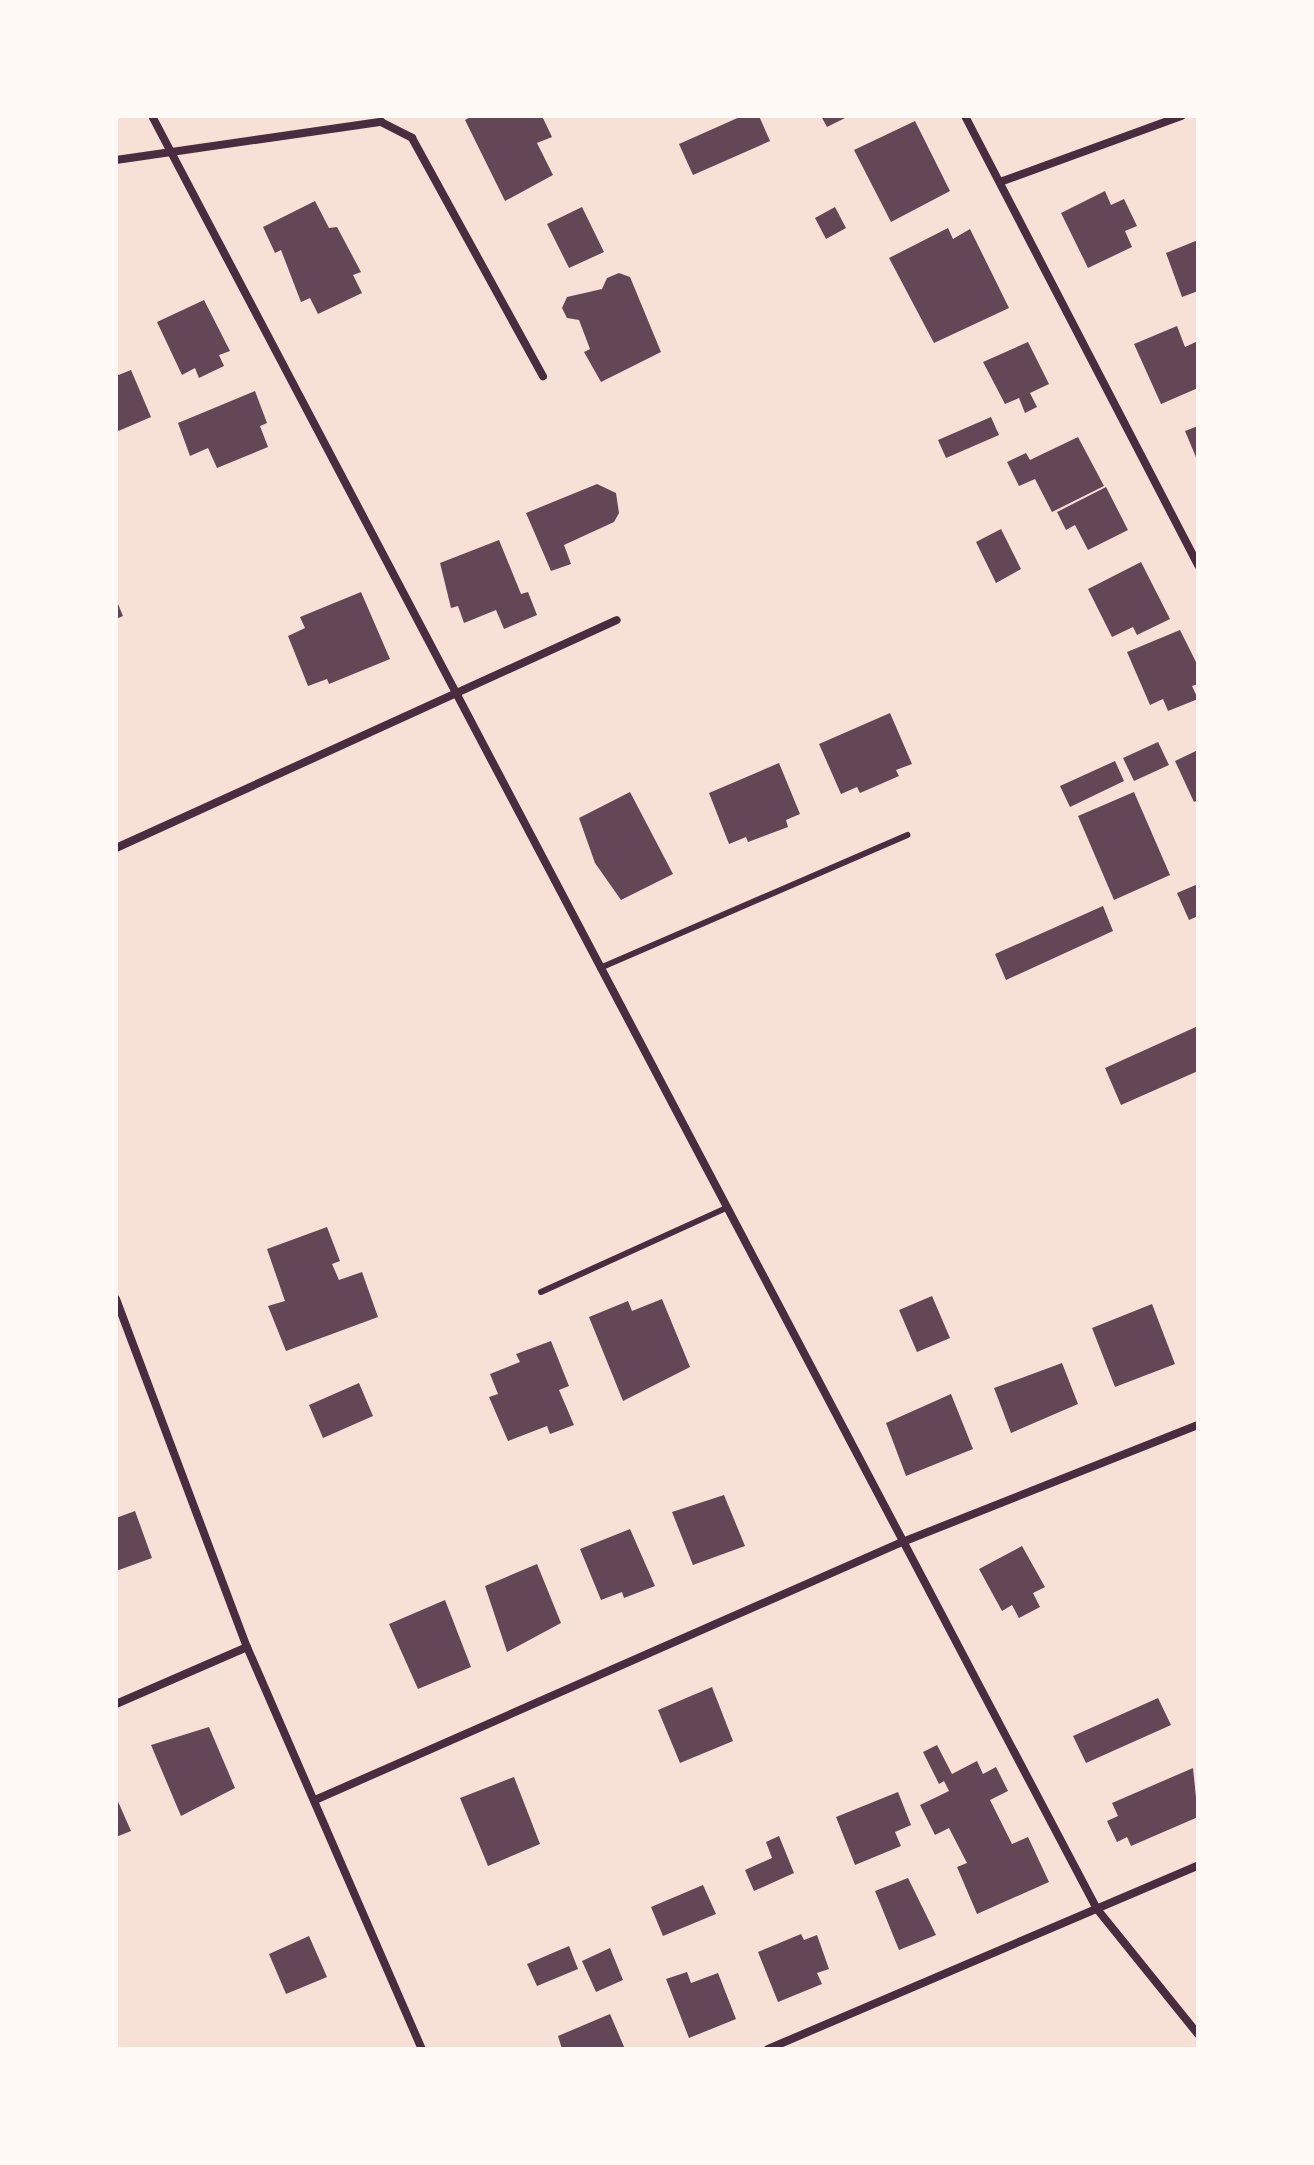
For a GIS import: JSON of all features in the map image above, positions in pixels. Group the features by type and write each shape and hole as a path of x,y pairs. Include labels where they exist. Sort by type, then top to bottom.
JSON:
{"street":[{"path":"152,116 900,1543 1097,1909 1198,2034"},
{"path":"965,116 1198,565"},
{"path":"1000,182 1181,116"},
{"path":"116,160 381,122 412,138 543,376"},
{"path":"116,848 617,620"},
{"path":"116,1299 247,1647 422,2049"},
{"path":"315,1800 900,1543 1198,1425"},
{"path":"116,1704 247,1647"},
{"path":"768,2049 1198,1866"}],"lane":[{"path":"600,968 908,835"},
{"path":"541,1292 726,1208"}],"building":[{"path":"472,116 542,116 552,137 537,143 553,175 505,201 465,120"},
{"path":"742,116 759,116 770,141 693,175 679,144"},
{"path":"821,116 849,116 827,127"},
{"path":"915,121 950,191 891,222 854,150"},
{"path":"1105,191 1111,205 1124,199 1137,226 1125,231 1132,247 1088,268 1061,213"},
{"path":"315,201 329,228 337,227 361,272 353,275 362,293 318,314 310,298 301,302 281,250 275,253 263,227"},
{"path":"582,207 604,252 569,268 547,224"},
{"path":"835,207 846,228 826,239 815,218"},
{"path":"948,228 953,239 970,229 1009,308 934,343 889,258"},
{"path":"1198,240 1198,291 1182,297 1166,253"},
{"path":"619,273 630,277 661,352 601,382 584,352 590,349 579,320 567,318 562,308 567,297 602,289 607,278"},
{"path":"204,300 230,351 219,355 224,366 199,378 195,368 182,375 157,322"},
{"path":"1177,326 1185,347 1198,341 1198,388 1161,404 1134,344"},
{"path":"1028,342 1049,384 1030,393 1037,407 1025,413 1019,398 1005,404 983,362"},
{"path":"131,370 151,417 116,432 116,376"},
{"path":"255,391 267,423 260,426 268,447 217,468 208,448 190,456 178,423"},
{"path":"991,417 999,435 946,458 938,440"},
{"path":"1198,426 1198,462 1185,431"},
{"path":"1078,437 1104,486 1052,512 1035,479 1019,486 1007,462 1026,453 1030,460"},
{"path":"597,484 616,493 619,513 614,522 564,545 571,564 551,571 526,513"},
{"path":"1106,487 1128,530 1088,550 1075,525 1066,530 1057,512"},
{"path":"1001,529 1021,569 996,583 976,542"},
{"path":"499,540 521,594 528,592 537,615 504,629 496,610 464,623 458,606 451,608 440,563"},
{"path":"1141,562 1170,619 1137,635 1133,627 1112,637 1088,589"},
{"path":"361,592 390,659 329,684 327,679 308,686 288,636 305,628 300,617"},
{"path":"116,599 123,616 116,619"},
{"path":"1180,630 1198,666 1198,684 1192,686 1198,699 1168,711 1163,699 1150,705 1127,652"},
{"path":"890,713 912,764 896,770 899,776 860,793 857,787 841,794 819,744"},
{"path":"1158,742 1169,765 1134,781 1123,758"},
{"path":"1198,750 1198,800 1194,802 1175,761"},
{"path":"1115,761 1124,781 1070,807 1060,786"},
{"path":"779,763 800,814 786,820 788,827 748,842 746,837 729,844 709,793"},
{"path":"630,792 673,874 621,900 595,863 579,818"},
{"path":"1134,792 1170,875 1114,900 1078,816"},
{"path":"1198,884 1198,916 1189,920 1177,893"},
{"path":"1103,906 1113,931 1006,980 995,954"},
{"path":"1198,1026 1198,1071 1121,1105 1105,1068"},
{"path":"327,1227 340,1261 332,1264 339,1280 362,1272 378,1317 286,1351 268,1306 285,1301 267,1249"},
{"path":"932,1296 950,1338 917,1352 899,1310"},
{"path":"662,1299 690,1367 623,1401 589,1317 628,1301 632,1311"},
{"path":"1152,1304 1175,1364 1115,1387 1092,1328"},
{"path":"551,1341 569,1386 559,1390 574,1425 550,1434 547,1426 508,1441 489,1397 498,1394 490,1374 520,1362 516,1354"},
{"path":"1062,1363 1078,1404 1011,1433 994,1388"},
{"path":"359,1383 373,1416 323,1438 309,1405"},
{"path":"951,1394 973,1449 906,1476 886,1423"},
{"path":"724,1495 745,1546 693,1565 672,1512"},
{"path":"135,1511 152,1558 116,1571 116,1518"},
{"path":"630,1529 655,1586 624,1598 622,1592 601,1600 580,1549"},
{"path":"1022,1546 1045,1587 1033,1593 1040,1607 1019,1618 1012,1605 1002,1611 979,1569"},
{"path":"537,1564 561,1623 507,1652 485,1586"},
{"path":"445,1600 471,1667 418,1689 389,1624"},
{"path":"712,1687 733,1741 680,1763 658,1710"},
{"path":"1158,1698 1171,1725 1086,1763 1073,1736"},
{"path":"209,1727 235,1788 181,1816 151,1745"},
{"path":"937,1745 952,1774 977,1761 983,1774 996,1767 1008,1791 990,1800 1012,1844 1028,1837 1049,1882 977,1914 957,1867 967,1863 949,1828 935,1835 920,1805 949,1791 944,1781 939,1784 923,1752"},
{"path":"1193,1768 1198,1817 1131,1846 1127,1837 1117,1842 1107,1821 1118,1816 1112,1803"},
{"path":"514,1777 540,1844 488,1866 460,1798"},
{"path":"898,1792 911,1825 895,1832 901,1846 855,1865 836,1817"},
{"path":"116,1797 131,1831 116,1837"},
{"path":"779,1836 794,1873 754,1891 745,1870 772,1858 766,1842"},
{"path":"908,1878 936,1935 899,1950 875,1891"},
{"path":"703,1885 716,1914 663,1936 651,1907"},
{"path":"801,1934 804,1940 817,1935 829,1969 817,1973 822,1984 778,2002 758,1952"},
{"path":"309,1936 327,1977 286,1994 269,1954"},
{"path":"569,1946 578,1969 537,1986 527,1964"},
{"path":"610,1948 623,1980 596,1992 582,1961"},
{"path":"687,1972 691,1983 718,1973 736,2019 689,2038 666,1979"},
{"path":"610,2014 625,2049 562,2049 558,2036"}]}
